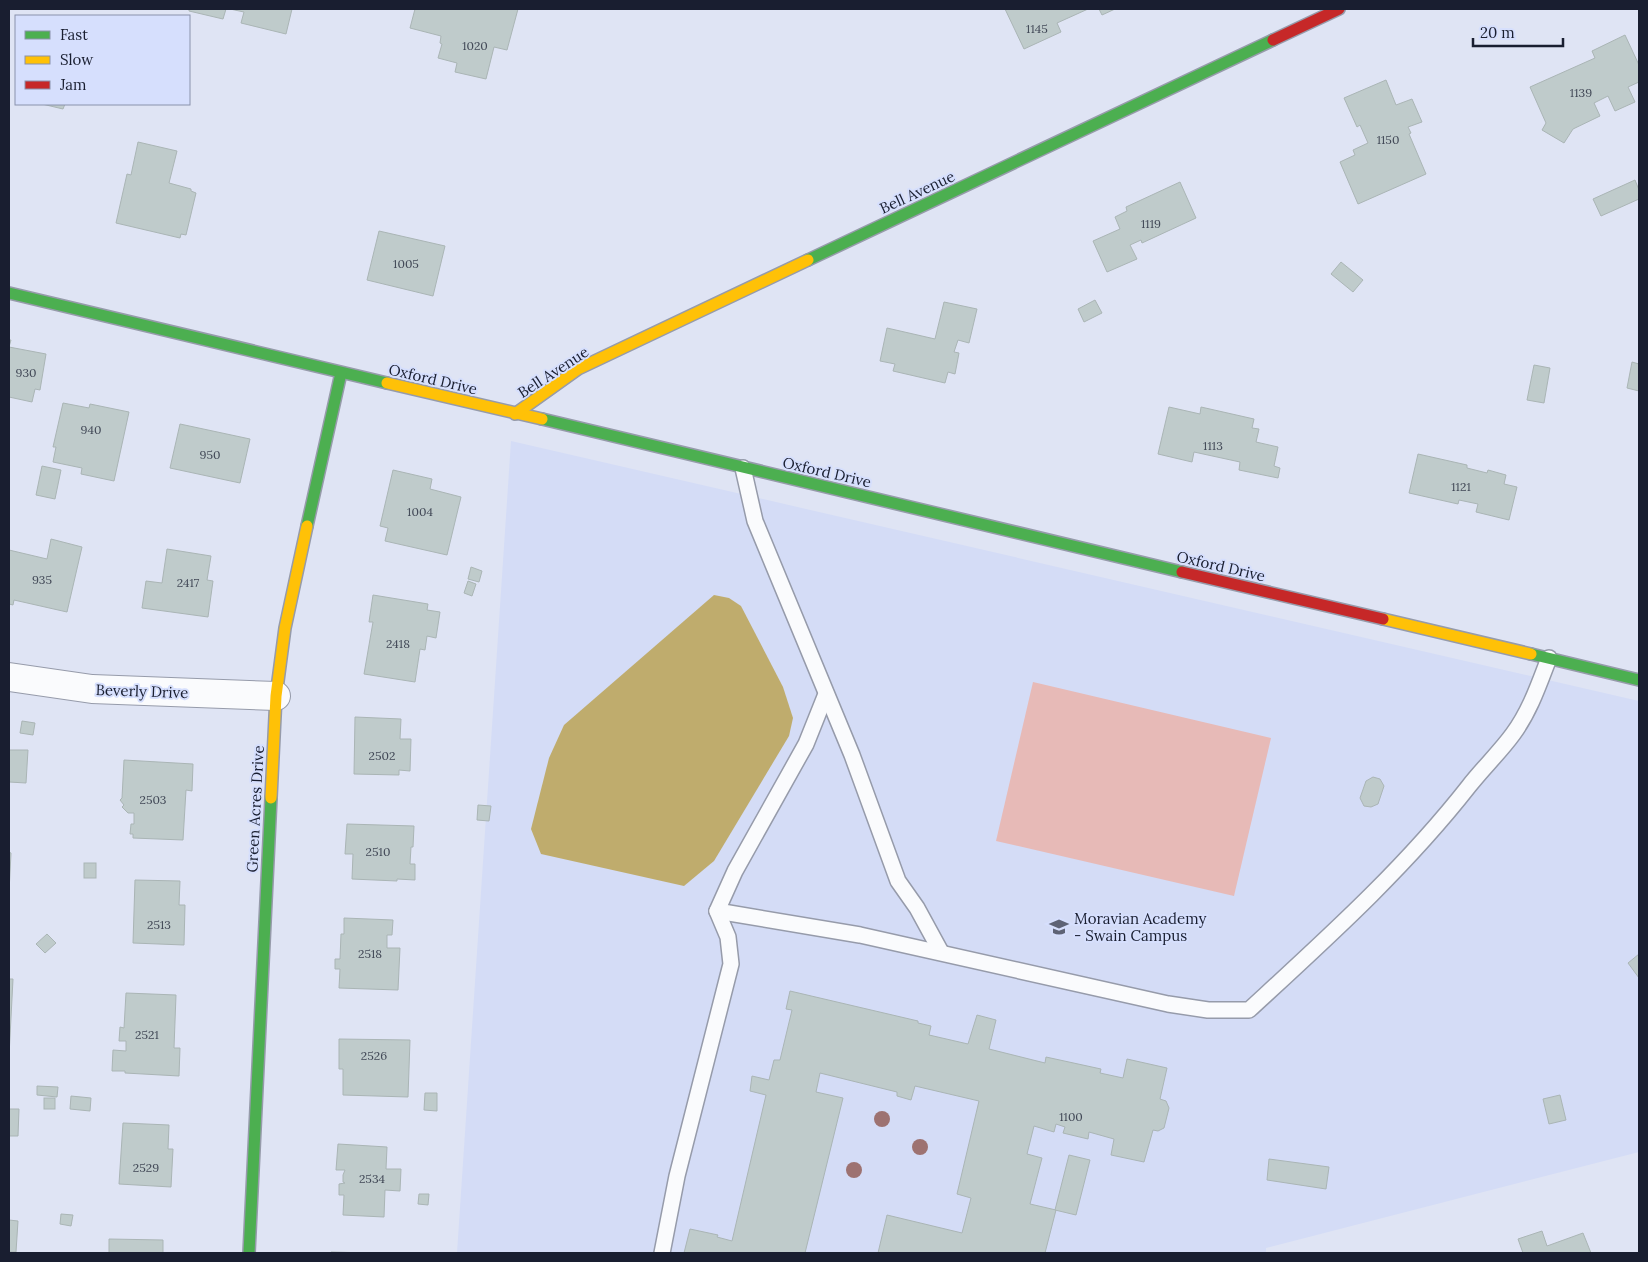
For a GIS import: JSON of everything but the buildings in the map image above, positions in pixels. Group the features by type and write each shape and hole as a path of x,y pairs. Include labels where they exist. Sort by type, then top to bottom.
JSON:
{"street":[{"name":"Bell Avenue","path":"515,414 578,369 1339,9"},
{"name":"Oxford Drive","path":"9,293 1639,680"},
{"name":"Green Acres Drive","path":"249,1253 276,696 285,628 341,373"},
{"name":"Beverly Drive","path":"9,677 92,689 276,696"}],"lane":[{"path":"743,468 755,521 852,755 898,881 917,908 941,952"},
{"path":"717,911 860,935 1168,1004 1208,1010 1249,1010 1359,908 1455,806 1469,786 1514,733 1534,696 1549,658"},
{"path":"662,1253 677,1176 731,964 728,937 717,911 735,871 806,744 826,694"}],"shaded area":[{"name":"Moravian Academy - Swain Campus","path":"511,441 1639,701 1639,1152 1266,1248 1266,1253 457,1253"},
{"path":"714,595 729,598 741,606 783,687 793,718 789,736 714,861 684,886 541,854 531,829 549,758 564,725"},
{"path":"1033,682 1271,738 1234,896 996,841"}],"traffic: fast":[{"path":"808,260 1273,40"},
{"path":"9,293 387,383"},
{"path":"307,526 341,373"},
{"path":"542,419 1182,572"},
{"path":"1531,654 1639,680"},
{"path":"249,1253 271,798"}],"traffic: slow":[{"path":"515,414 578,369 808,260"},
{"path":"387,383 542,419"},
{"path":"271,798 276,696 285,628 307,526"},
{"path":"1383,619 1531,654"}],"traffic: jam":[{"path":"1273,40 1339,9"},
{"path":"1182,572 1383,619"}],"place":[{"name":"Moravian Academy - Swain Campus","path":"1059,927"}]}
